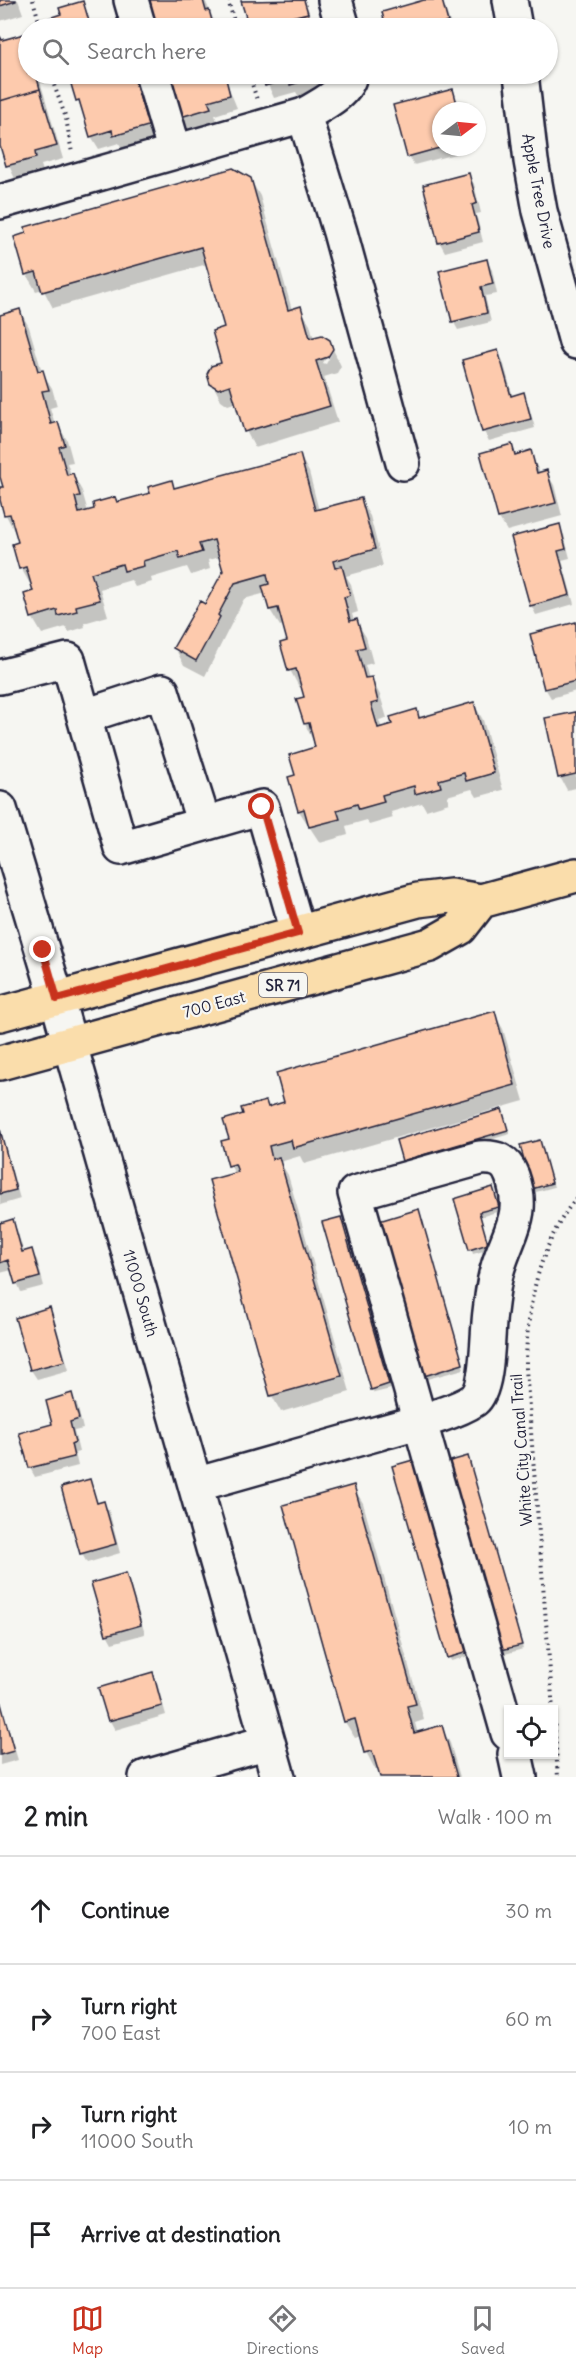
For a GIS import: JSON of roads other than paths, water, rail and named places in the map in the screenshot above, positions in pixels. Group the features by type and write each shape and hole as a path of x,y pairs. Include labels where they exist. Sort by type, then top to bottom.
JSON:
{"main road":[{"path":"0,1014 426,898 451,896 481,901 576,875"},
{"name":"700 East","path":"0,1063 430,945 460,928 481,901"}],"street":[{"path":"131,0 136,18"},
{"path":"335,0 340,18"},
{"path":"510,0 513,18"},
{"path":"155,84 175,152"},
{"path":"0,202 304,115 336,95 345,84"},
{"name":"Apple Tree Drive","path":"522,84 531,161 540,211 576,342"},
{"path":"304,115 340,232 403,463"},
{"path":"0,677 68,660 122,848 262,807 298,933"},
{"path":"85,716 162,691 204,824"},
{"name":"11000 South","path":"0,809 70,1043 278,1777"},
{"path":"195,1485 420,1421 467,1404 476,1398 485,1380 489,1316 497,1270 513,1228 519,1203 511,1174 507,1167 495,1157 480,1158 355,1193 420,1421 504,1719"},
{"path":"146,1777 268,1742"},
{"path":"516,1759 520,1777"}]}
